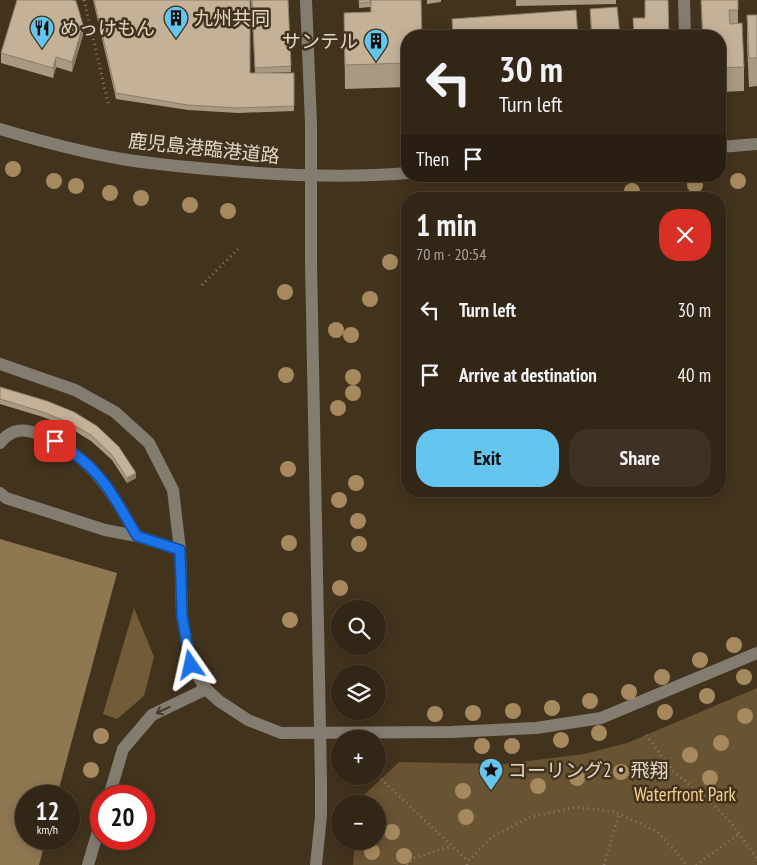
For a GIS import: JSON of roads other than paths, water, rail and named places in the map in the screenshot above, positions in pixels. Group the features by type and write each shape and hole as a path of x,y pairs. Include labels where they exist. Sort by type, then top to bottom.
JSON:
{"street":[{"path":"306,0 311,124 310,177 321,732 320,816 316,865"},
{"path":"684,0 685,30"},
{"name":"鹿児島港臨港道路","path":"0,129 58,146 123,159 202,169 310,177 364,177 401,174"},
{"path":"726,147 757,144"},
{"path":"0,364 75,390 115,412 149,443 173,490 180,550 182,616 191,665 206,689 219,701 248,720 281,733 451,732 527,729 602,718 757,653"},
{"path":"0,443 6,435 19,430 46,437 73,452 94,469 107,486 137,536"},
{"path":"0,493 6,498 105,530 137,536 180,550"},
{"path":"112,785 123,749 152,715 206,689"},
{"path":"88,865 92,850"}],"place":[{"name":"九州共同","path":"176,39"},
{"name":"めっけもん","path":"42,49"},
{"name":"サンテル","path":"376,62"},
{"name":"コーリング2・飛翔","path":"491,791"}],"park label":[{"name":"Waterfront Park","path":"685,794"}]}
